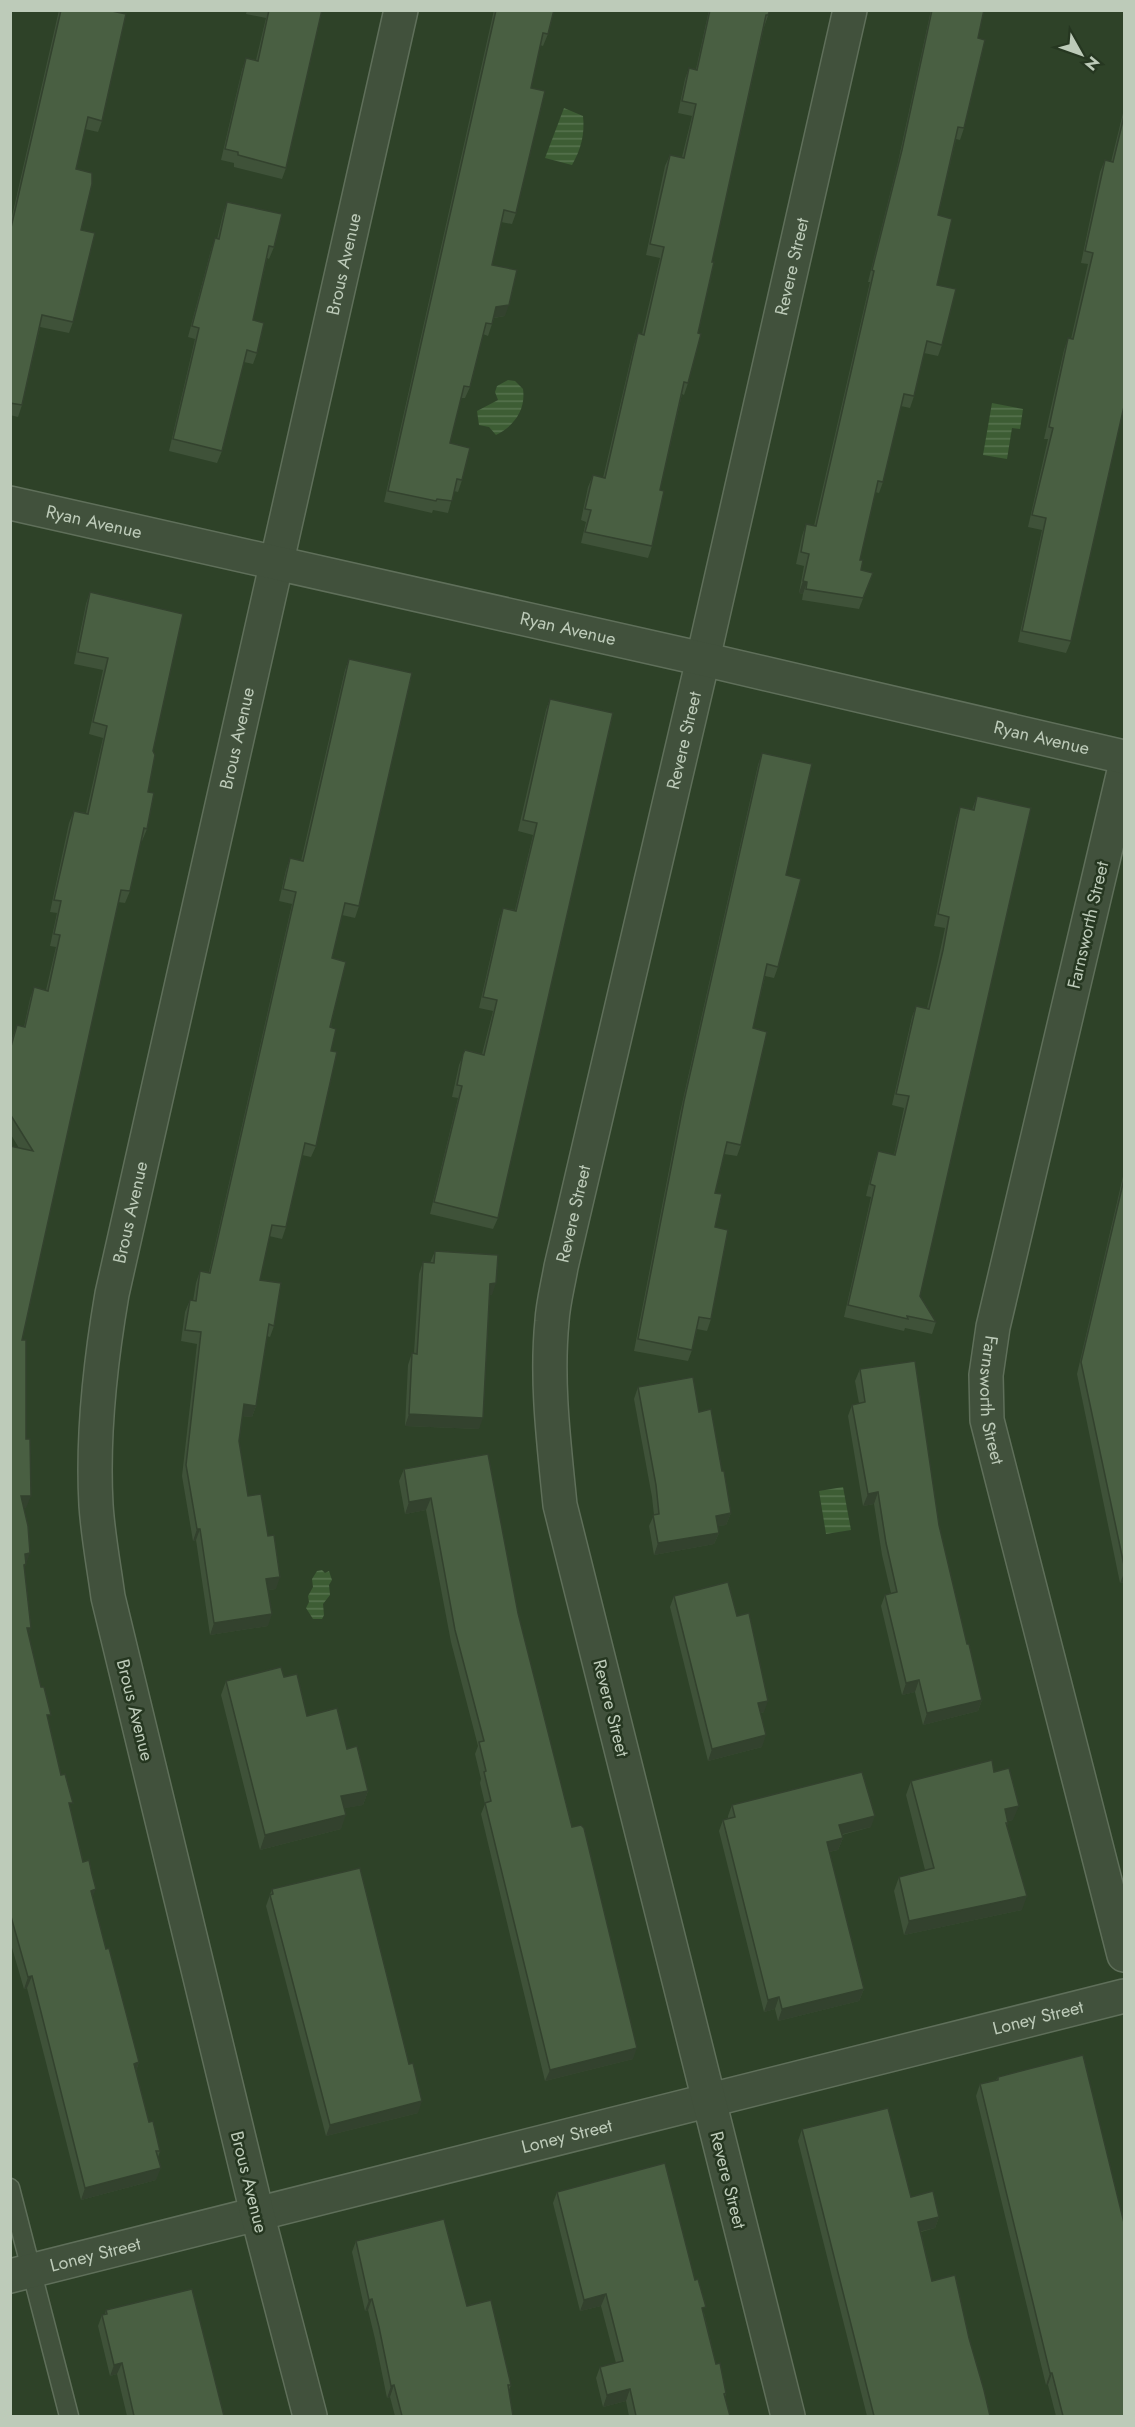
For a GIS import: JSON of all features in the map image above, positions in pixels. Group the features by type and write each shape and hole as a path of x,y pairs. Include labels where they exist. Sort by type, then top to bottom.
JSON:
{"street":[{"name":"Brous Avenue","path":"310,2416 257,2213 108,1597 96,1506 96,1420 101,1360 112,1294 401,10"},
{"name":"Revere Street","path":"788,2416 560,1505 553,1431 550,1360 552,1320 561,1267 703,659 850,10"},
{"name":"Ryan Avenue","path":"10,503 703,659 1125,757"},
{"name":"Farnsworth Street","path":"1125,771 993,1327 986,1375 987,1420 1125,1955"},
{"name":"Loney Street","path":"21,2273 1125,1996"}],"lane":[{"path":"10,2188 21,2273 69,2416"}],"shaded area":[{"path":"564,108 583,116 582,141 572,165 545,158"},
{"path":"508,380 515,381 523,389 523,404 513,422 496,435 489,427 479,425 477,411 498,400 495,392 497,386"},
{"path":"992,403 1023,409 1020,429 1012,428 1007,459 983,455"},
{"path":"843,1487 851,1530 826,1534 819,1491"},
{"path":"322,1570 325,1573 329,1571 332,1580 329,1585 330,1595 323,1604 322,1619 313,1619 306,1608 309,1602 308,1596 313,1587 312,1579 317,1571"}],"building":[{"path":"61,10 113,10 126,14 102,121 88,117 76,169 92,173 92,184 81,230 95,233 73,322 42,315 22,405 10,403 10,232"},
{"path":"269,10 322,10 286,168 238,155 238,152 225,149 246,58 258,61"},
{"path":"496,10 554,10 548,34 543,33 531,88 545,91 516,213 504,210 492,265 517,270 509,305 496,307 492,324 486,323 470,387 464,386 450,443 470,448 462,480 457,479 452,501 437,499 436,501 388,491"},
{"path":"710,10 770,10 766,15 712,262 714,262 698,333 701,334 688,383 684,382 660,490 664,491 652,546 585,532 591,510 585,509 593,475 605,478 638,333 644,335 664,247 650,244 670,155 684,158 696,104 682,101 689,68 697,70"},
{"path":"932,10 984,10 978,38 985,40 964,128 958,127 938,215 952,219 937,285 956,289 942,345 927,341 914,396 904,394 883,482 878,481 860,560 863,560 861,570 873,573 863,598 806,589 807,582 803,581 809,554 801,552 806,524 816,526"},
{"path":"1125,112 1125,402 1071,641 1022,631 1046,518 1032,515 1053,428 1049,427 1068,338 1073,339 1093,253 1085,251 1105,160 1113,162"},
{"path":"227,202 282,214 274,247 269,246 253,320 264,323 257,353 247,350 222,451 173,439 199,328 192,326 215,238 219,239"},
{"path":"90,592 183,614 153,751 155,755 148,792 154,793 147,829 144,828 130,891 121,890 22,1340 26,1340 26,1439 30,1439 31,1496 21,1496 28,1526 30,1553 25,1554 26,1564 24,1565 31,1628 27,1628 41,1687 44,1687 51,1715 47,1715 61,1775 65,1774 73,1803 69,1803 83,1862 89,1860 96,1889 91,1891 106,1949 109,1948 139,2062 134,2064 149,2122 153,2121 160,2151 156,2151 161,2168 85,2188 32,1976 28,1977 10,1913 10,1146 33,1151 10,1114 10,1050 17,1025 25,1027 34,987 48,991 60,935 54,934 61,901 54,900 74,811 88,814 107,726 93,722 108,658 78,652"},
{"path":"349,659 412,673 359,906 345,903 332,958 346,962 330,1027 336,1029 331,1051 337,1052 316,1146 305,1143 286,1227 272,1225 260,1280 281,1283 274,1326 269,1324 256,1406 244,1404 239,1441 248,1496 261,1494 268,1536 274,1535 280,1577 266,1579 272,1614 214,1623 200,1529 197,1529 186,1465 201,1332 185,1330 190,1300 196,1301 200,1271 210,1273 296,892 283,889 290,858 303,861"},
{"path":"550,699 613,713 498,1218 434,1202 462,1086 457,1085 463,1054 465,1050 484,1055 497,1000 483,997 503,908 516,911 537,823 523,820"},
{"path":"762,753 812,764 786,875 801,879 778,967 767,964 753,1028 767,1032 741,1145 727,1142 715,1193 722,1194 715,1227 728,1230 711,1319 699,1317 692,1350 638,1339 684,1101"},
{"path":"977,796 1031,808 920,1296 936,1322 907,1316 908,1319 848,1305 875,1186 870,1184 878,1151 895,1155 909,1096 896,1094 916,1006 929,1009 943,950 949,917 938,914 960,807 974,810"},
{"path":"1125,1175 1125,1570 1081,1362"},
{"path":"435,1251 498,1255 496,1283 490,1284 483,1418 409,1414 412,1353 417,1354 423,1262 434,1263"},
{"path":"915,1361 939,1525 982,1700 927,1713 919,1680 906,1683 885,1595 897,1592 878,1492 868,1494 852,1405 865,1402 860,1369"},
{"path":"693,1377 699,1412 711,1409 731,1513 716,1516 719,1533 658,1543 653,1515 659,1514 656,1485 638,1387"},
{"path":"488,1454 518,1613 572,1827 581,1825 584,1828 637,2048 550,2070 485,1803 491,1801 479,1742 484,1741 455,1630 431,1498 409,1502 404,1469"},
{"path":"728,1582 737,1616 749,1613 768,1701 758,1703 766,1735 712,1749 674,1596"},
{"path":"281,1667 284,1677 297,1674 307,1716 337,1708 347,1749 357,1746 368,1791 341,1796 346,1815 265,1835 226,1681"},
{"path":"992,1760 994,1772 1009,1768 1019,1806 1005,1809 1008,1823 1006,1823 1027,1896 909,1921 899,1877 934,1868 911,1781"},
{"path":"862,1772 875,1816 839,1825 843,1838 827,1842 864,1989 782,2009 779,1997 768,2000 723,1820 735,1817 732,1805"},
{"path":"360,1868 409,2064 413,2063 422,2101 330,2125 270,1895 273,1894 272,1889"},
{"path":"1083,2055 1125,2227 1125,2416 1063,2416 1052,2373 1050,2373 980,2084 998,2080 998,2077"},
{"path":"888,2108 911,2197 933,2191 939,2217 918,2222 932,2281 955,2275 990,2416 874,2416 802,2129"},
{"path":"665,2163 695,2280 698,2279 706,2307 702,2308 716,2364 720,2363 726,2393 724,2394 730,2416 636,2416 630,2389 607,2395 600,2367 623,2361 606,2294 584,2300 557,2192"},
{"path":"444,2219 467,2306 491,2300 511,2385 508,2385 513,2416 402,2416 394,2385 391,2386 379,2327 372,2299 369,2300 356,2241"},
{"path":"192,2289 224,2416 134,2416 122,2363 114,2365 102,2315 107,2314 106,2310"}]}
